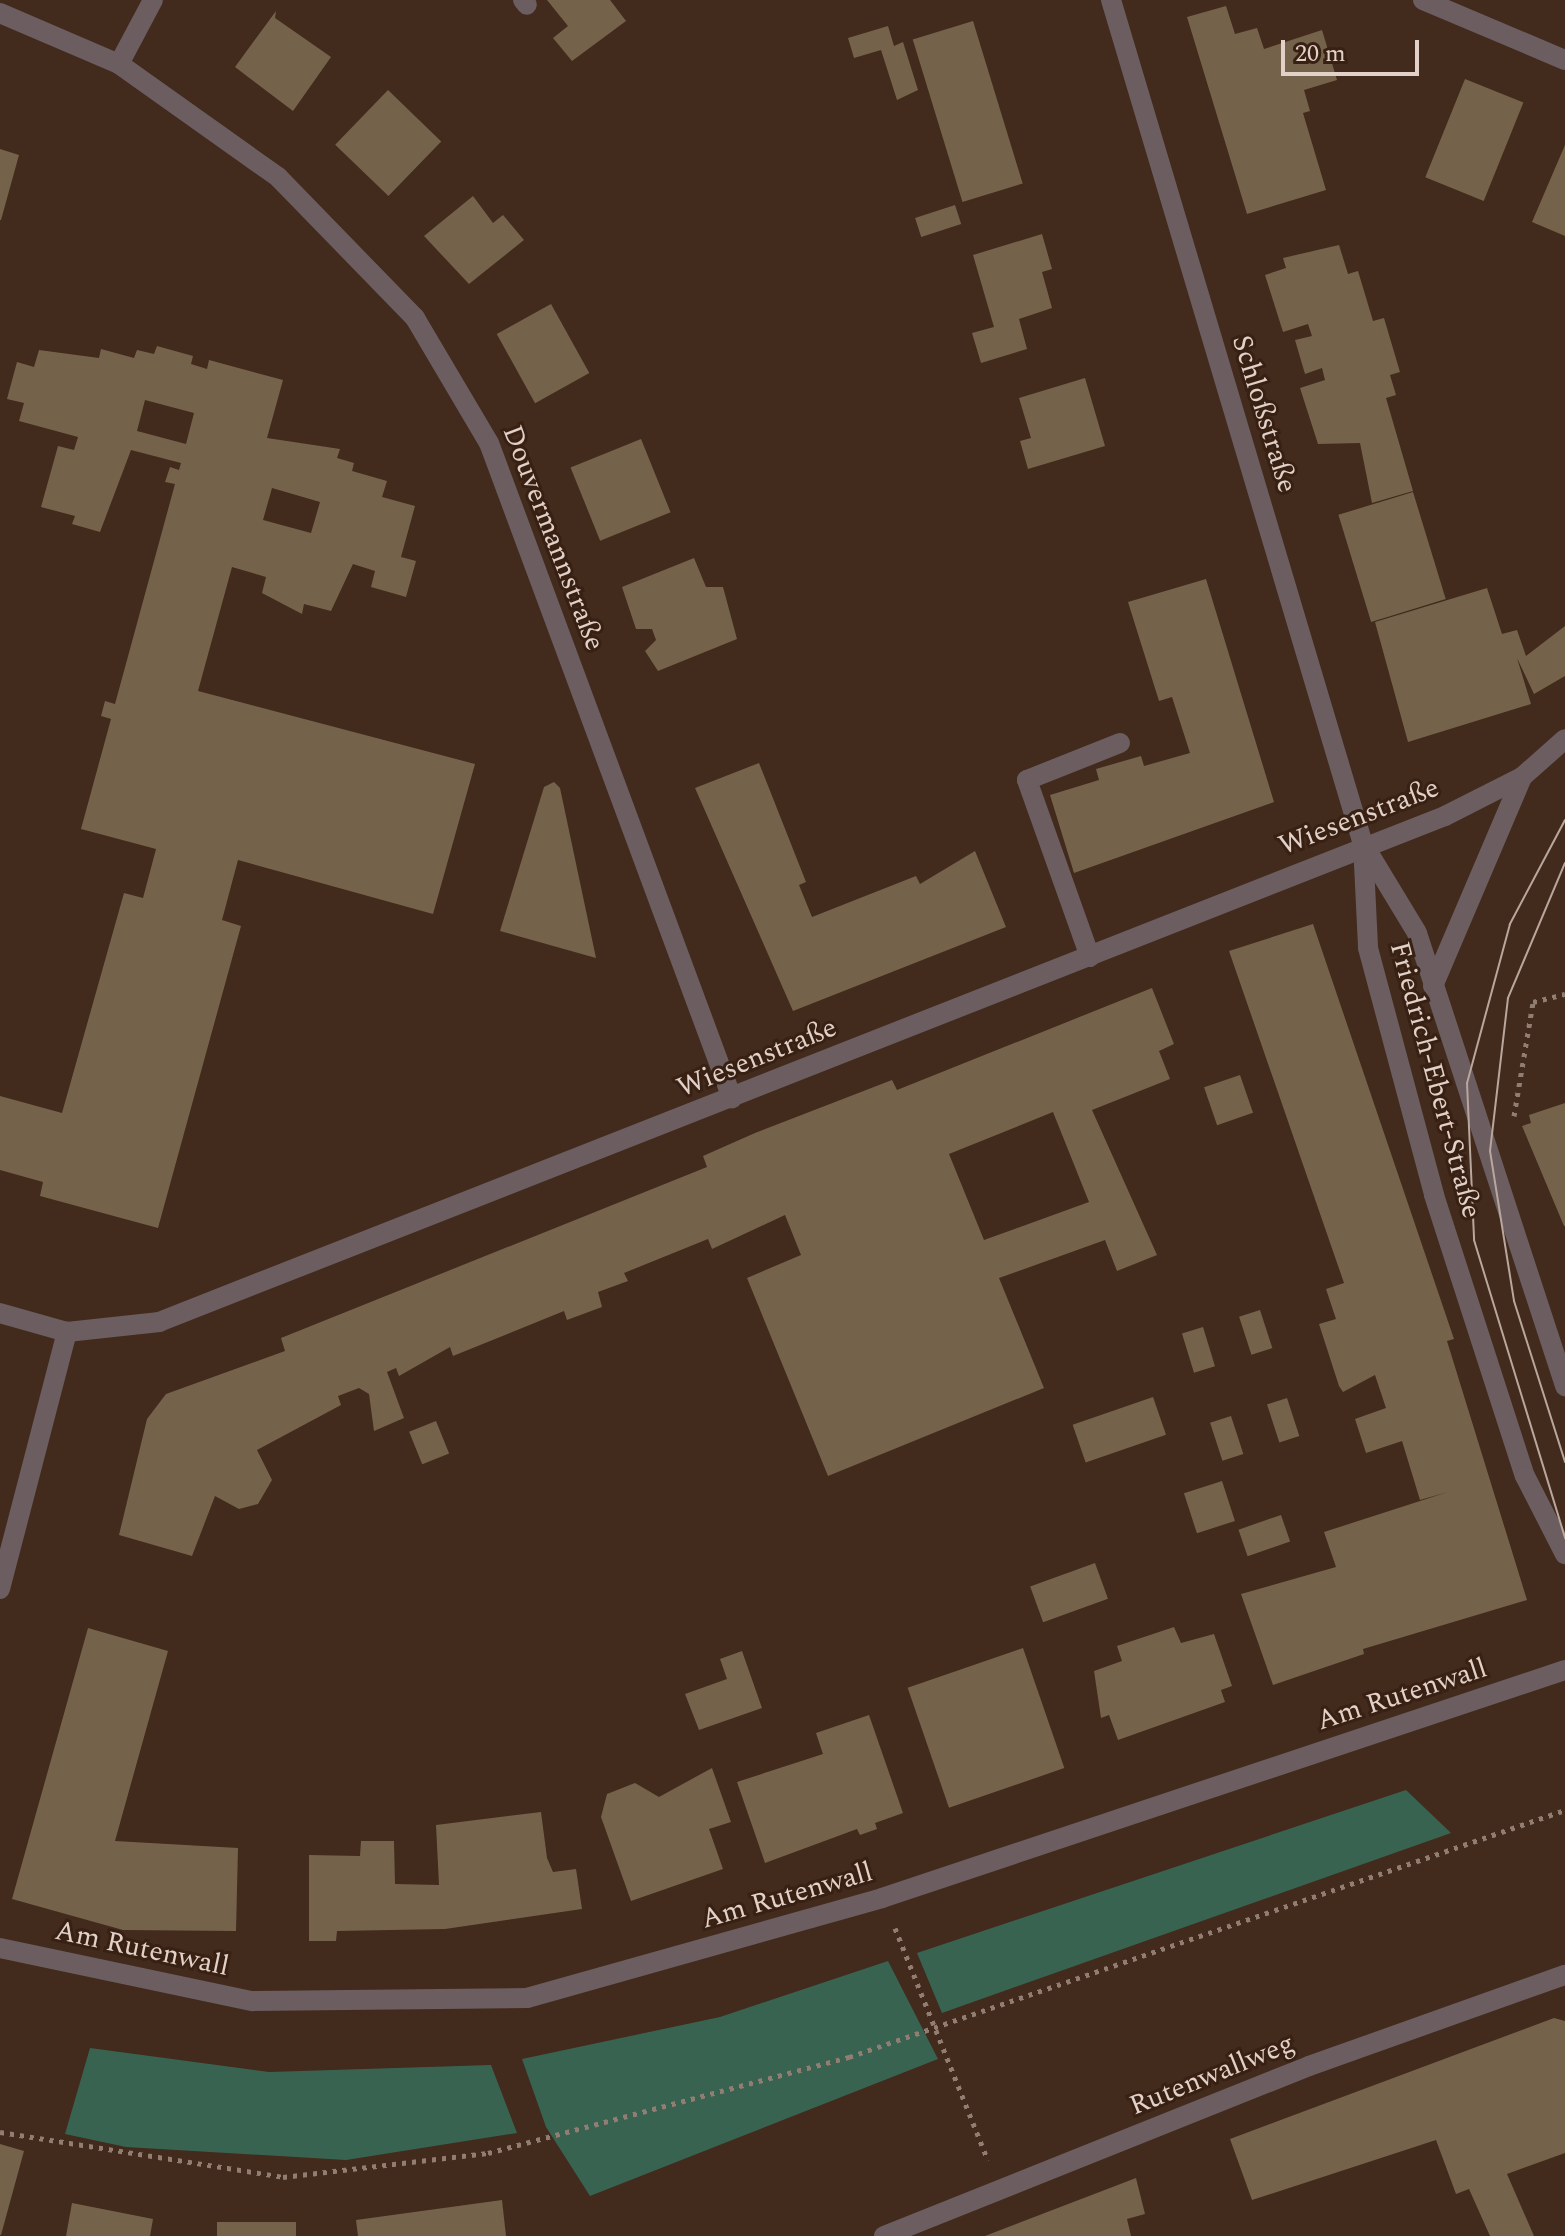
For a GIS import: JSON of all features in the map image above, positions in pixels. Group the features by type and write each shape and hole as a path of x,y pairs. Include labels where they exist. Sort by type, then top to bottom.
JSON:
{"street":[{"path":"119,64 153,0"},
{"name":"Schloßstraße","path":"1111,0 1363,844"},
{"path":"1423,0 1565,60"},
{"name":"Douvermannstraße","path":"0,13 119,64 278,177 415,318 489,443 732,1098"},
{"name":"Wiesenstraße","path":"0,1313 67,1332 159,1322 1090,957 1363,844 1445,816 1522,777 1565,739"},
{"path":"1090,957 1027,780 1120,743"},
{"name":"Wiesenstraße","path":"1433,986 1522,777"},
{"name":"Friedrich-Ebert-Straße","path":"1363,844 1417,933 1565,1386"},
{"name":"Friedrich-Ebert-Straße","path":"1363,844 1368,948 1434,1195 1525,1476 1565,1554"},
{"path":"0,1589 67,1332"},
{"name":"Am Rutenwall","path":"0,1948 252,2001 527,1998 882,1898 1565,1670"},
{"name":"Rutenwallweg","path":"884,2236 1309,2066 1565,1975"}],"path":[{"path":"1518,1130 1516,1070 1533,1002 1565,994"},
{"path":"0,2132 283,2177 488,2153 935,2028 1565,1810"},
{"path":"882,1898 1000,2189"}],"green space":[{"path":"1406,1790 1451,1833 942,2013 917,1953"},
{"path":"888,1961 938,2059 590,2196 546,2127 522,2059 720,2017"},
{"path":"90,2048 269,2072 491,2065 517,2133 346,2160 126,2147 65,2134"}],"building":[{"path":"547,0 610,0 626,21 572,61 553,38 568,26"},
{"path":"1226,6 1235,34 1257,28 1264,49 1322,30 1337,80 1304,90 1310,111 1303,113 1326,190 1247,214 1187,17"},
{"path":"276,11 275,18 331,57 293,111 235,67"},
{"path":"973,21 1023,184 962,202 913,39"},
{"path":"888,26 894,46 903,42 918,90 897,100 881,50 854,58 848,38"},
{"path":"1465,79 1523,103 1484,201 1425,177"},
{"path":"388,90 441,141 388,196 335,145"},
{"path":"1565,145 1565,236 1532,222"},
{"path":"0,149 19,155 1,220 0,220"},
{"path":"473,196 493,223 503,215 524,240 469,284 424,236"},
{"path":"955,205 961,224 921,237 915,218"},
{"path":"1042,234 1052,269 1042,272 1052,308 1019,319 1027,349 981,363 972,333 994,327 973,255"},
{"path":"1339,245 1348,274 1358,271 1373,321 1384,318 1400,372 1390,375 1396,395 1386,398 1413,491 1372,503 1360,443 1318,444 1300,388 1325,380 1322,368 1305,374 1295,340 1312,336 1308,324 1283,332 1265,275 1286,268 1283,258"},
{"path":"551,304 589,373 535,403 497,334"},
{"path":"157,346 193,356 191,364 207,369 209,360 283,380 267,438 340,449 337,458 354,463 352,471 387,481 382,497 415,506 401,557 416,561 406,597 371,587 375,571 353,564 331,611 304,604 302,614 262,593 266,577 232,567 198,691 475,764 433,914 238,860 222,920 241,926 158,1228 40,1196 43,1182 0,1170 0,1096 62,1113 124,893 143,898 156,849 81,829 111,719 101,716 105,701 115,704 175,484 165,482 170,467 179,470 181,463 131,450 100,532 72,524 75,516 41,507 58,446 74,450 78,437 19,421 24,403 7,399 17,362 34,367 39,350 99,358 101,349 134,358 137,350 154,354","holes":["145,400 194,413 186,444 137,431","272,488 320,502 311,533 263,520"]},
{"path":"1085,378 1105,446 1028,469 1020,441 1031,438 1019,398"},
{"path":"641,439 671,512 600,541 571,467"},
{"path":"1413,492 1446,599 1371,622 1338,515"},
{"path":"694,558 706,587 723,587 737,639 658,671 645,651 656,640 652,629 636,629 622,587"},
{"path":"1206,579 1274,802 1074,873 1050,795 1099,780 1096,769 1141,756 1144,766 1190,753 1172,697 1159,701 1128,602"},
{"path":"1487,588 1502,634 1517,630 1526,656 1565,626 1565,676 1534,694 1517,658 1531,704 1408,742 1375,622"},
{"path":"759,763 806,882 799,885 812,917 916,876 920,884 975,851 1006,927 793,1011 695,788"},
{"path":"554,782 560,788 596,958 500,931 544,787"},
{"path":"1313,924 1454,1339 1447,1341 1527,1600 1363,1649 1364,1654 1273,1685 1241,1594 1336,1567 1324,1532 1448,1492 1420,1500 1402,1441 1366,1453 1355,1419 1386,1408 1375,1375 1343,1392 1339,1386 1319,1324 1336,1319 1326,1289 1344,1283 1229,951"},
{"path":"1152,988 1174,1044 1159,1051 1170,1079 1092,1110 1157,1255 1117,1271 1105,1240 999,1278 1044,1388 828,1476 747,1278 801,1255 785,1215 712,1249 708,1239 624,1273 628,1281 598,1292 602,1307 567,1320 564,1311 453,1356 450,1347 399,1376 396,1368 387,1372 404,1418 374,1431 369,1394 359,1388 338,1396 341,1405 257,1450 272,1480 258,1504 239,1509 215,1496 192,1556 119,1535 147,1419 166,1394 285,1351 281,1338 707,1167 703,1156 755,1133 892,1080 897,1090","holes":["1053,1112 1089,1202 984,1240 949,1154"]},
{"path":"1240,1075 1253,1113 1217,1125 1204,1087"},
{"path":"1565,1103 1564,1226 1522,1126 1531,1123 1529,1115"},
{"path":"1260,1310 1272,1348 1251,1355 1239,1317"},
{"path":"1203,1327 1215,1366 1194,1373 1182,1333"},
{"path":"1153,1397 1166,1435 1086,1462 1073,1425"},
{"path":"1287,1398 1299,1436 1279,1443 1267,1404"},
{"path":"1231,1416 1243,1454 1222,1461 1210,1423"},
{"path":"436,1421 449,1453 422,1464 409,1432"},
{"path":"1222,1481 1235,1521 1197,1533 1184,1493"},
{"path":"1281,1515 1290,1541 1248,1556 1238,1530"},
{"path":"1095,1563 1108,1599 1043,1622 1030,1587"},
{"path":"1174,1627 1181,1643 1214,1634 1232,1686 1221,1690 1225,1702 1118,1740 1109,1715 1101,1718 1094,1671 1122,1661 1117,1646"},
{"path":"88,1628 168,1651 115,1841 238,1848 236,1931 123,1930 12,1899"},
{"path":"1023,1648 1064,1768 949,1808 908,1688"},
{"path":"742,1651 762,1708 699,1730 685,1694 727,1679 720,1659"},
{"path":"869,1715 903,1813 875,1823 877,1829 860,1835 857,1829 765,1863 737,1782 823,1754 816,1733"},
{"path":"712,1768 731,1822 709,1829 723,1869 631,1901 601,1817 607,1794 635,1783 659,1797"},
{"path":"541,1812 547,1858 553,1872 576,1869 582,1909 445,1929 337,1931 336,1941 309,1941 309,1855 360,1856 361,1841 394,1841 395,1884 439,1885 436,1825"},
{"path":"1554,2018 1565,2021 1565,2153 1507,2174 1534,2236 1490,2236 1469,2189 1456,2194 1436,2140 1252,2200 1230,2139"},
{"path":"0,2144 24,2151 1,2235 0,2235"},
{"path":"1136,2178 1145,2214 1127,2219 1131,2236 985,2236"},
{"path":"502,2200 506,2236 358,2236 356,2220"},
{"path":"72,2203 153,2219 150,2236 66,2236"},
{"path":"217,2222 296,2222 296,2236 217,2236"}],"tram line":[{"path":"1565,820 1510,924 1467,1083 1474,1240 1565,1538"},
{"path":"1565,863 1508,998 1490,1151 1514,1301 1565,1462"}]}
